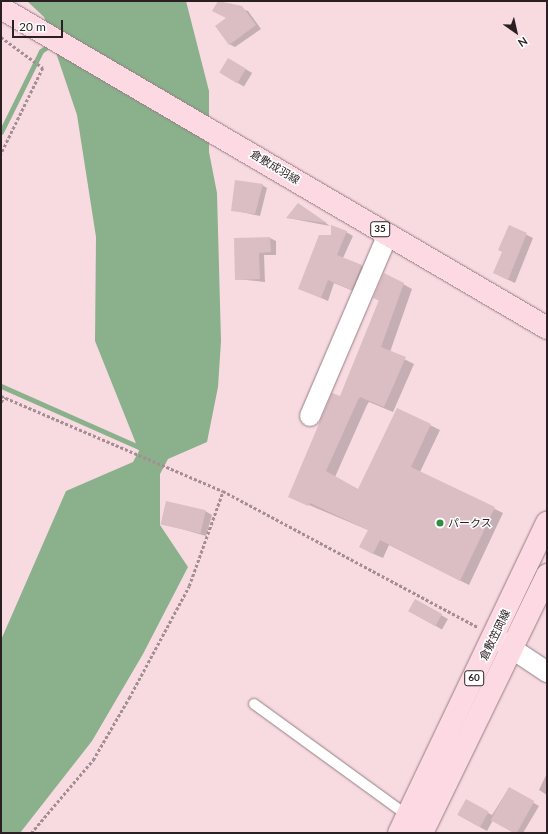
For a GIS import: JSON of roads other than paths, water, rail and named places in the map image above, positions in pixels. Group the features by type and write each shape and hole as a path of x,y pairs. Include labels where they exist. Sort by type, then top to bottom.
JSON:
{"main road":[{"name":"倉敷成羽線","path":"1,8 213,130 547,328"},
{"name":"倉敷笠岡線","path":"422,833 502,643 547,523"},
{"name":"倉敷笠岡線","path":"403,824 502,643 547,575"}],"street":[{"path":"310,416 388,234"},
{"path":"502,643 547,672"}],"lane":[{"path":"254,704 403,824"}],"waterway":[{"path":"1,132 41,51 51,44"},
{"path":"1,386 143,449"}],"place":[{"name":"パークス","path":"440,523"}]}
